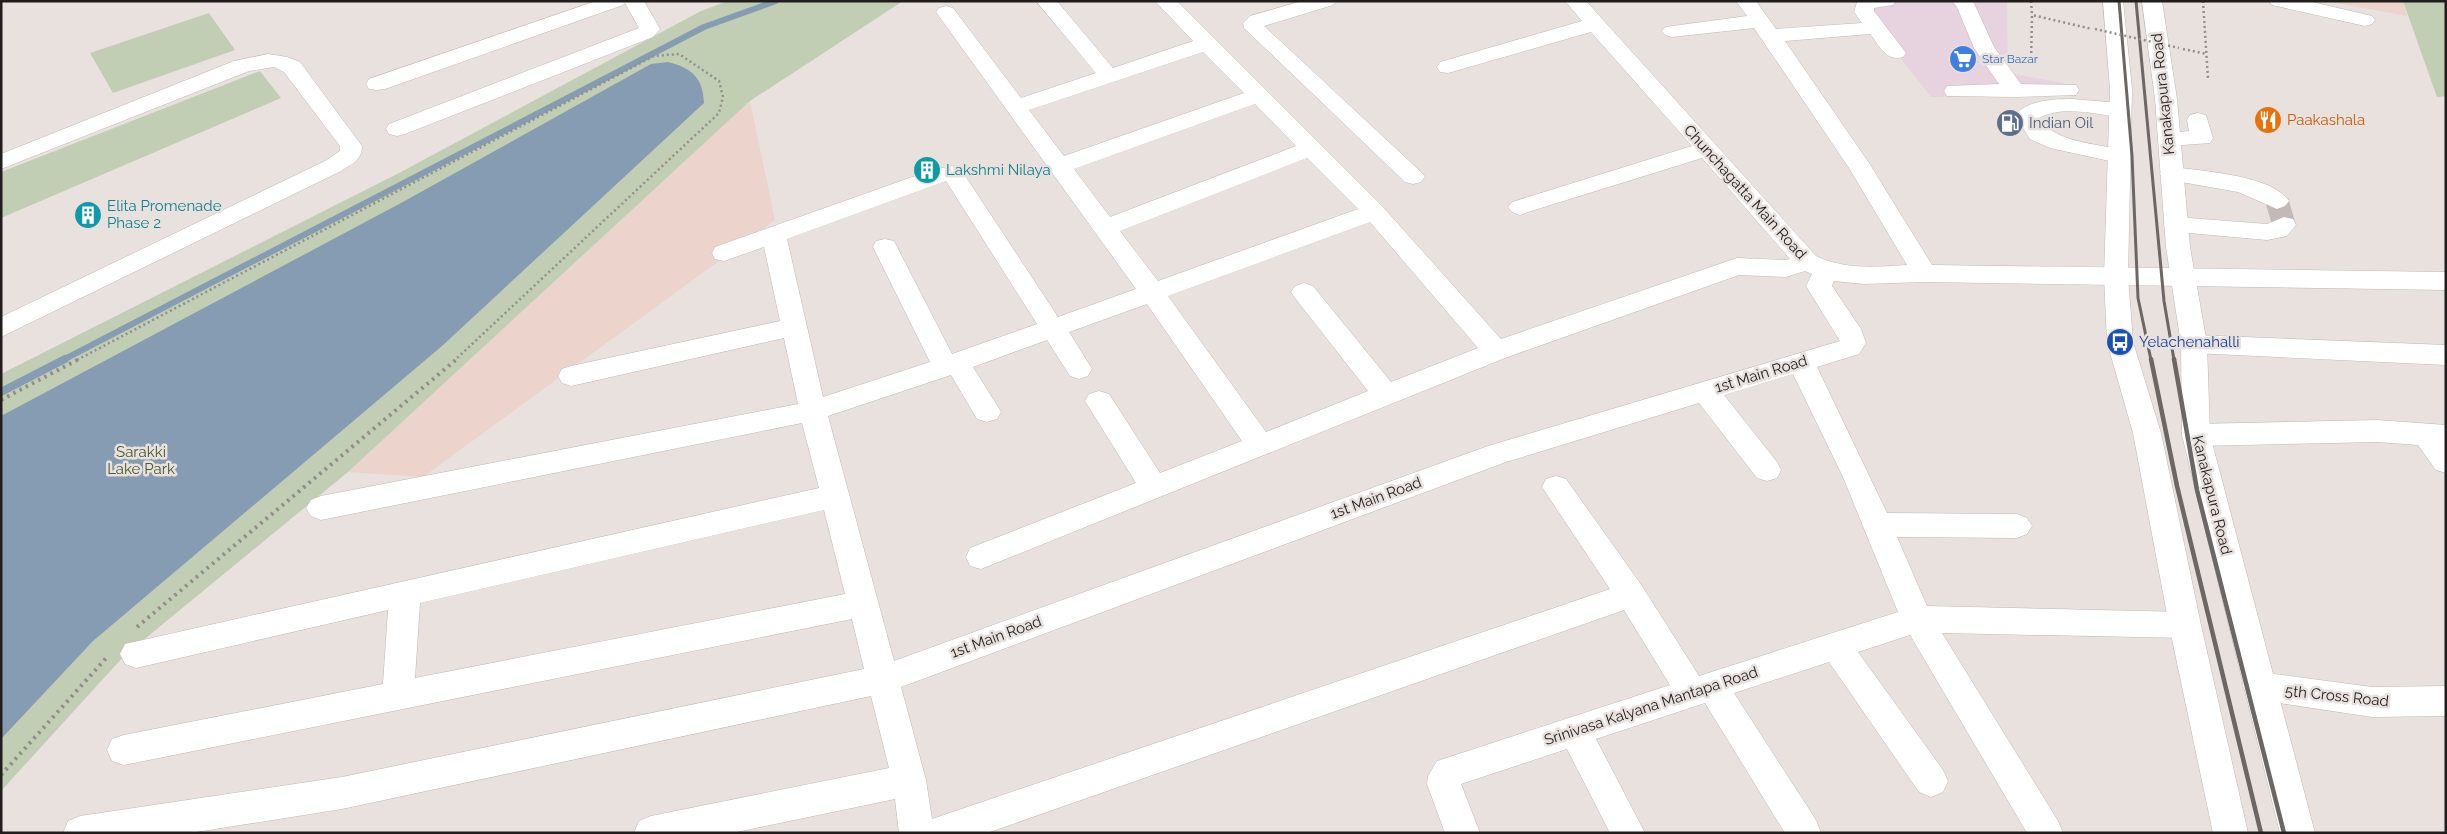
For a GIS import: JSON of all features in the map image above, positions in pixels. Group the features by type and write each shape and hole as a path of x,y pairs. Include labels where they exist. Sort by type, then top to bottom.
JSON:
{"main road":[{"path":"377,84 616,1"},
{"path":"397,129 646,33 650,29 649,25 634,1"},
{"path":"1046,1 1109,76"},
{"path":"1165,1 1374,212 1496,351"},
{"path":"1326,1 1257,20 1253,23 1254,28 1413,177"},
{"name":"Chunchagatta Main Road","path":"1575,1 1707,149 1816,266"},
{"path":"1746,1 1820,104 1888,208 1924,272"},
{"path":"1886,1 1869,3 1864,6 1864,12 1896,52"},
{"path":"1962,1 1966,5 1984,48 2015,91"},
{"path":"2113,1 2120,104 2116,276 2120,342 2147,433 2185,625 2231,833"},
{"name":"Kanakapura Road","path":"2152,1 2166,99 2178,247 2194,344 2196,435 2298,833"},
{"path":"2279,1 2365,20"},
{"path":"946,12 1153,293 1260,445"},
{"path":"1448,67 1595,24"},
{"path":"1672,31 1865,29"},
{"path":"1015,107 1206,44"},
{"path":"1,162 242,66 275,59 285,62 292,67 351,146 351,154 333,166 1,328"},
{"path":"1955,91 2057,89 2120,104"},
{"path":"1059,166 1257,96"},
{"path":"2119,156 2058,143 2038,134 2026,116 2037,108 2056,105 2120,104"},
{"path":"2169,139 2202,138 2198,120"},
{"path":"1104,228 1310,149"},
{"path":"1520,207 1707,149"},
{"path":"724,253 952,172 1079,369"},
{"path":"2172,174 2251,188 2265,193 2277,202"},
{"path":"321,508 813,411 1153,293 1374,212"},
{"path":"2176,225 2267,232 2278,230 2284,225"},
{"path":"774,235 813,411 910,780 917,833"},
{"path":"885,247 951,364 987,412"},
{"path":"981,557 1496,351 1737,266 1786,269 1816,266 1851,274 1924,272 2446,281"},
{"name":"1st Main Road","path":"80,833 342,793 883,679 1498,454 1850,347 1853,343 1852,336 1819,286 1816,266"},
{"path":"1304,292 1386,395"},
{"path":"570,376 794,327"},
{"path":"2194,344 2446,355"},
{"path":"1801,362 1857,477 1917,619 2046,833"},
{"path":"1705,391 1767,470"},
{"path":"1099,401 1154,488"},
{"path":"2196,435 2377,431 2436,435 2446,462"},
{"path":"1556,487 1630,595 1702,689 1804,832"},
{"path":"127,646 405,594 836,496"},
{"path":"1877,525 2017,526"},
{"path":"398,696 405,594"},
{"path":"938,833 1630,595"},
{"path":"124,750 863,604"},
{"name":"Srinivasa Kalyana Mantapa Road","path":"1463,833 1444,784 1445,776 1449,772 1917,619 2185,625"},
{"path":"1835,645 1931,781"},
{"name":"5th Cross Road","path":"2259,686 2372,702 2446,701"},
{"path":"1575,731 1628,833"},
{"path":"652,833 910,780"}],"path":[{"path":"2031,63 2032,1"},
{"path":"2203,1 2208,79"},
{"path":"2032,15 2207,54"},
{"path":"1,400 654,56 680,54 720,81 723,97 719,114 452,363 127,646 1,775"}],"shaded area":[{"path":"1856,1 2007,1 2008,73 2063,83 2066,94 1931,97"},
{"path":"2326,1 2403,1 2407,16"},
{"path":"750,101 775,220 423,477 348,472"}],"green space":[{"name":"Sarakki Lake Park","path":"728,1 903,1 750,101 348,472 124,656 1,791 1,374 399,173 701,11"},
{"path":"2403,1 2446,1 2446,96 2437,97"},
{"path":"209,13 235,50 113,93 90,53"},
{"path":"260,71 281,98 1,218 1,172"}],"water":[{"name":"Sarakki Lake Park","path":"668,62 684,67 695,75 701,87 704,103 442,346 93,641 1,739 1,416 401,203 651,64"}],"waterway":[{"path":"63,360 704,27 776,1"},
{"path":"1,392 65,359"}],"tunnel":[{"path":"2277,201 2284,225"}],"railway":[{"path":"2119,1 2132,156 2138,298 2151,360"},
{"path":"2136,1 2164,301 2174,360"},
{"path":"2151,359 2177,486 2261,833"},
{"path":"2174,359 2197,490 2284,833"}],"place":[{"name":"Star Bazar","path":"1963,59"},
{"name":"Paakashala","path":"2268,120"},
{"name":"Indian Oil","path":"2010,123"},
{"name":"Lakshmi Nilaya","path":"927,170"},
{"name":"Elita Promenade Phase 2","path":"88,215"},
{"name":"Yelachenahalli","path":"2120,342"}]}
